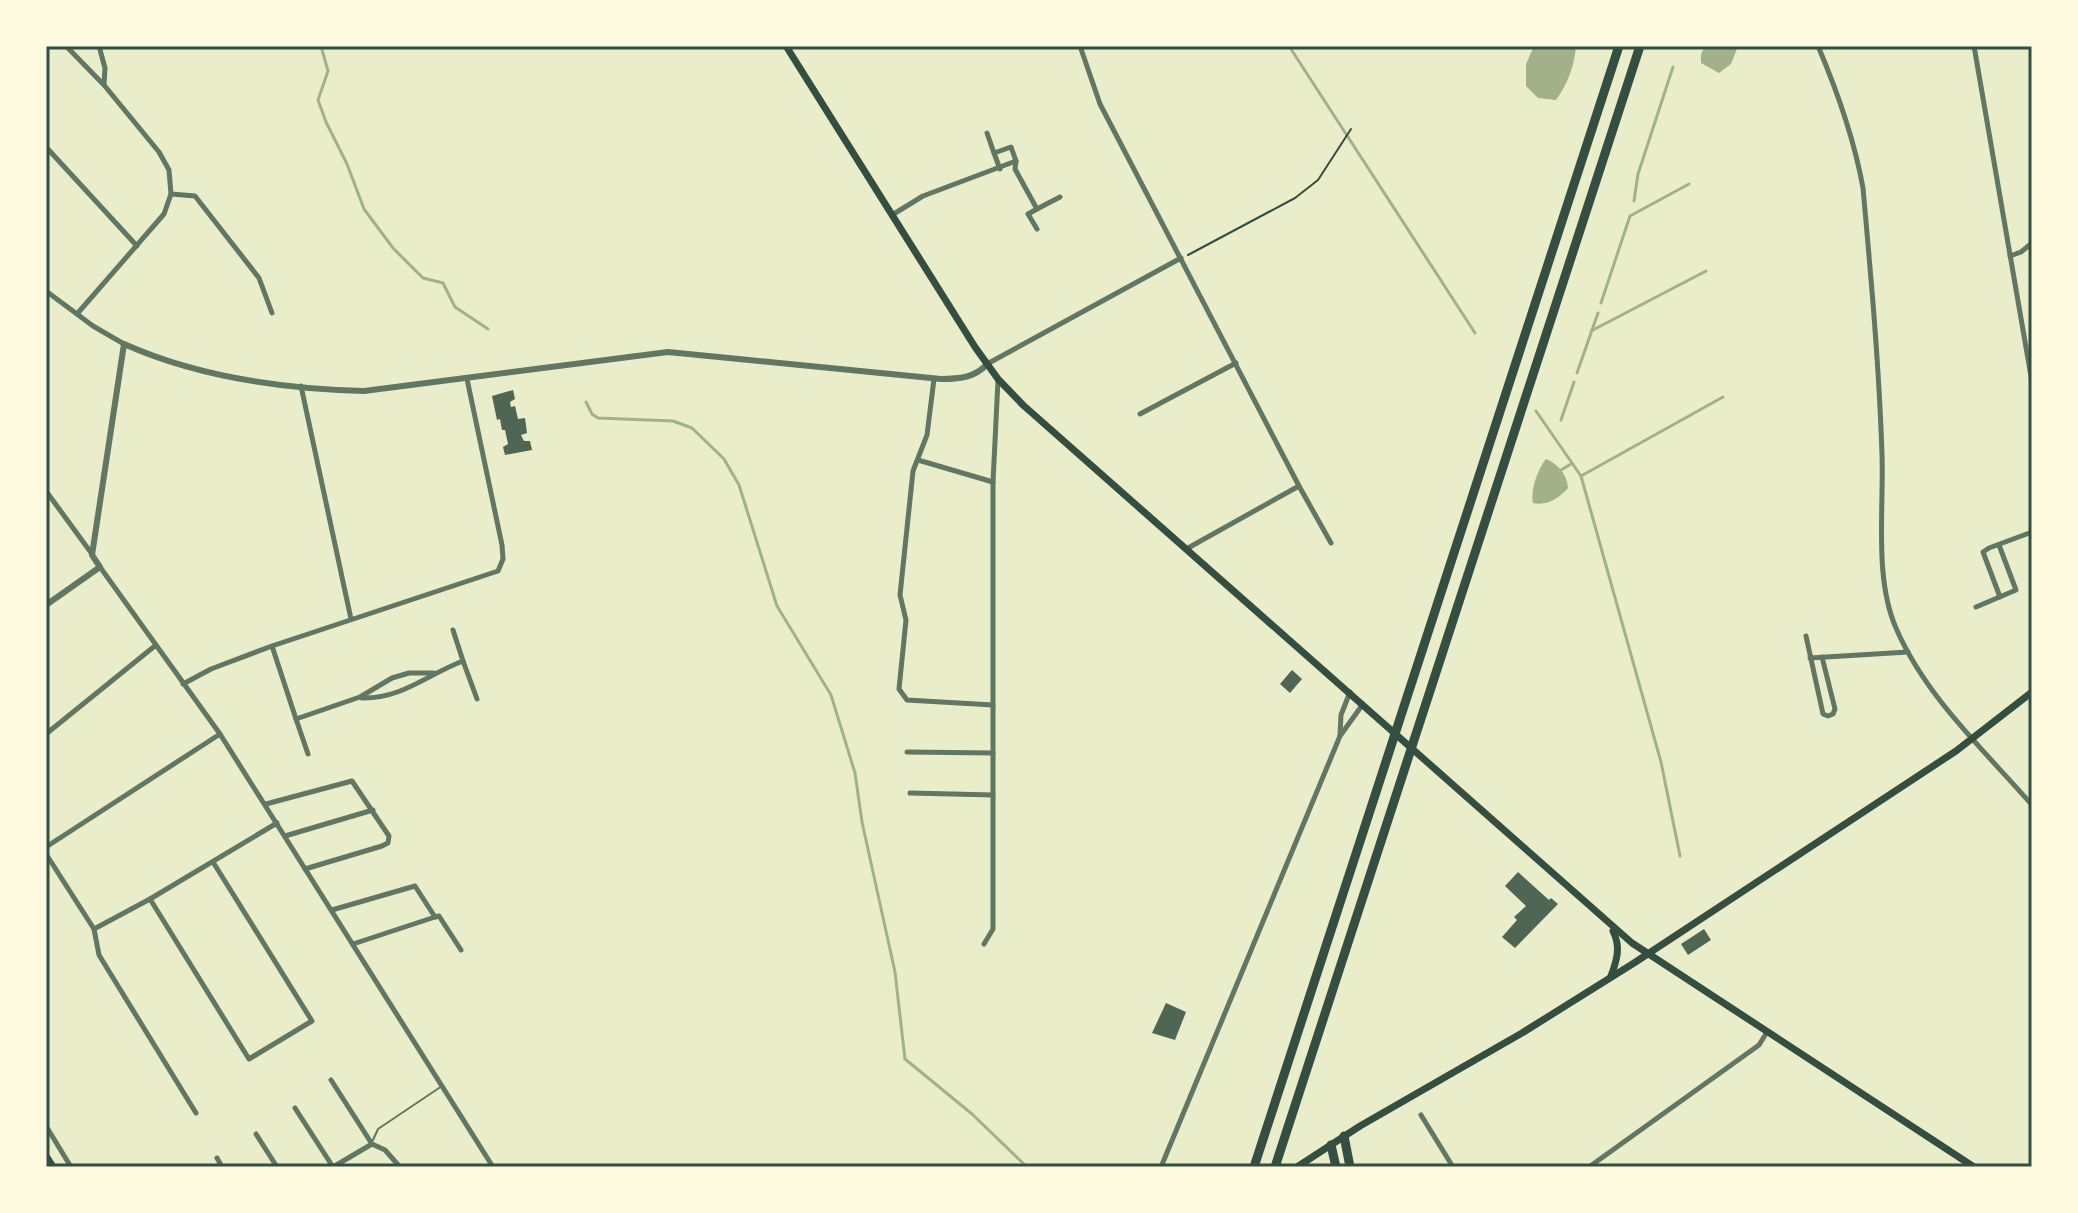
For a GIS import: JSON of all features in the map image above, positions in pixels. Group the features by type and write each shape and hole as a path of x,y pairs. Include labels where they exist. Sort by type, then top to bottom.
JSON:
{"highway":[{"path":"1254,1167 1619,46"},
{"path":"1275,1167 1640,46"},
{"path":"1344,1136 1350,1167"},
{"path":"1331,1145 1336,1167"}],"main road":[{"path":"786,46 987,364 1023,405 1610,925 1647,953 1974,1167"},
{"path":"1297,1167 1610,977 1974,739 2032,692"},
{"path":"1610,925 1618,947 1610,977"},
{"path":"46,1156 53,1167"}],"street":[{"path":"66,46 104,85 163,158 170,176 171,194 164,214 77,314"},
{"path":"99,46 105,68 104,85"},
{"path":"1080,46 1100,104 1331,543"},
{"path":"1818,46 1844,108 1857,152 1863,188 1882,453 1885,587 1891,616 1908,652 1936,694 2032,805"},
{"path":"1974,46 2032,382"},
{"path":"987,133 1000,169"},
{"path":"46,147 137,246"},
{"path":"994,153 1011,147 1016,161 1015,169 1037,209"},
{"path":"892,215 923,196 1016,161"},
{"path":"171,194 191,195 202,203 259,278 272,313"},
{"path":"1037,229 1028,214 1060,197"},
{"path":"2010,256 2032,243"},
{"path":"46,291 124,344 200,371 301,386 376,391 668,352 934,379 979,373 987,364 1181,258"},
{"path":"92,555 124,344"},
{"path":"1140,414 1236,363"},
{"path":"183,684 211,669 272,646 498,571 503,559 502,545 467,379"},
{"path":"934,379 927,435 913,471 900,595 906,620 899,689 907,700 993,705"},
{"path":"984,944 993,929 993,482 998,379"},
{"path":"301,386 351,619"},
{"path":"918,460 993,482"},
{"path":"1188,548 1299,486"},
{"path":"46,491 220,734 493,1167"},
{"path":"2000,597 1983,552 2032,532"},
{"path":"1976,607 2016,590 1999,545"},
{"path":"46,605 100,567"},
{"path":"453,630 477,699"},
{"path":"1806,636 1823,714 1827,716 1833,714 1835,709 1822,657"},
{"path":"46,734 156,645"},
{"path":"272,646 308,754"},
{"path":"1810,658 1908,652"},
{"path":"296,719 360,697 395,677 434,673 463,661"},
{"path":"360,697 401,693 434,673"},
{"path":"1340,736 1341,715 1350,692"},
{"path":"1161,1167 1340,736 1363,704"},
{"path":"46,847 220,734"},
{"path":"907,752 993,753"},
{"path":"266,804 349,780 356,784 389,836 387,844 305,869"},
{"path":"910,793 993,795"},
{"path":"285,836 373,810"},
{"path":"94,929 277,823"},
{"path":"46,854 94,929 99,955 196,1113"},
{"path":"150,899 249,1059 312,1021 213,862"},
{"path":"332,910 415,886 435,917"},
{"path":"353,944 439,916 461,950"},
{"path":"1589,1167 1759,1045 1767,1032"},
{"path":"331,1080 372,1144 385,1150 400,1167"},
{"path":"295,1108 333,1167 372,1144"},
{"path":"1421,1115 1453,1167"},
{"path":"46,1126 71,1167"},
{"path":"256,1134 277,1167"},
{"path":"217,1158 222,1167"}],"lane":[{"path":"372,1144 378,1129 443,1086"}],"path":[{"path":"1181,258 1295,198 1318,180 1351,129"}],"shaded area":[{"path":"1534,46 1576,46 1570,74 1556,100 1538,98 1526,86 1526,64"},
{"path":"1705,46 1738,46 1731,64 1719,73 1701,63"},
{"path":"1546,459 1561,470 1568,488 1553,500 1533,503 1535,480"}],"building":[{"path":"513,390 515,399 510,402 511,407 515,406 518,419 525,418 527,433 521,435 524,441 530,441 532,450 505,455 503,447 508,444 505,430 502,430 500,419 497,420 492,396"},
{"path":"1292,670 1302,679 1290,693 1280,684"},
{"path":"1518,872 1549,900 1551,898 1558,904 1515,948 1502,937 1517,920 1514,917 1526,906 1505,886"},
{"path":"1704,929 1711,940 1688,955 1681,944"},
{"path":"1166,1003 1186,1012 1175,1040 1152,1033"}],"waterway":[{"path":"321,46 328,71 318,100 364,209 393,248 423,278 443,283 455,307 488,329"},
{"path":"1289,46 1475,333"},
{"path":"1634,201 1638,174 1673,67"},
{"path":"1601,303 1630,216 1689,184"},
{"path":"1591,331 1706,271"},
{"path":"1577,373 1598,313"},
{"path":"1561,420 1574,382"},
{"path":"1581,476 1723,397"},
{"path":"586,402 598,418 673,421 692,428 724,459 739,485 777,606 831,695 855,773 862,822 895,972 905,1059 972,1114 1027,1167"},
{"path":"1536,411 1581,476 1661,762 1680,856"},
{"path":"1561,470 1571,464"}]}
